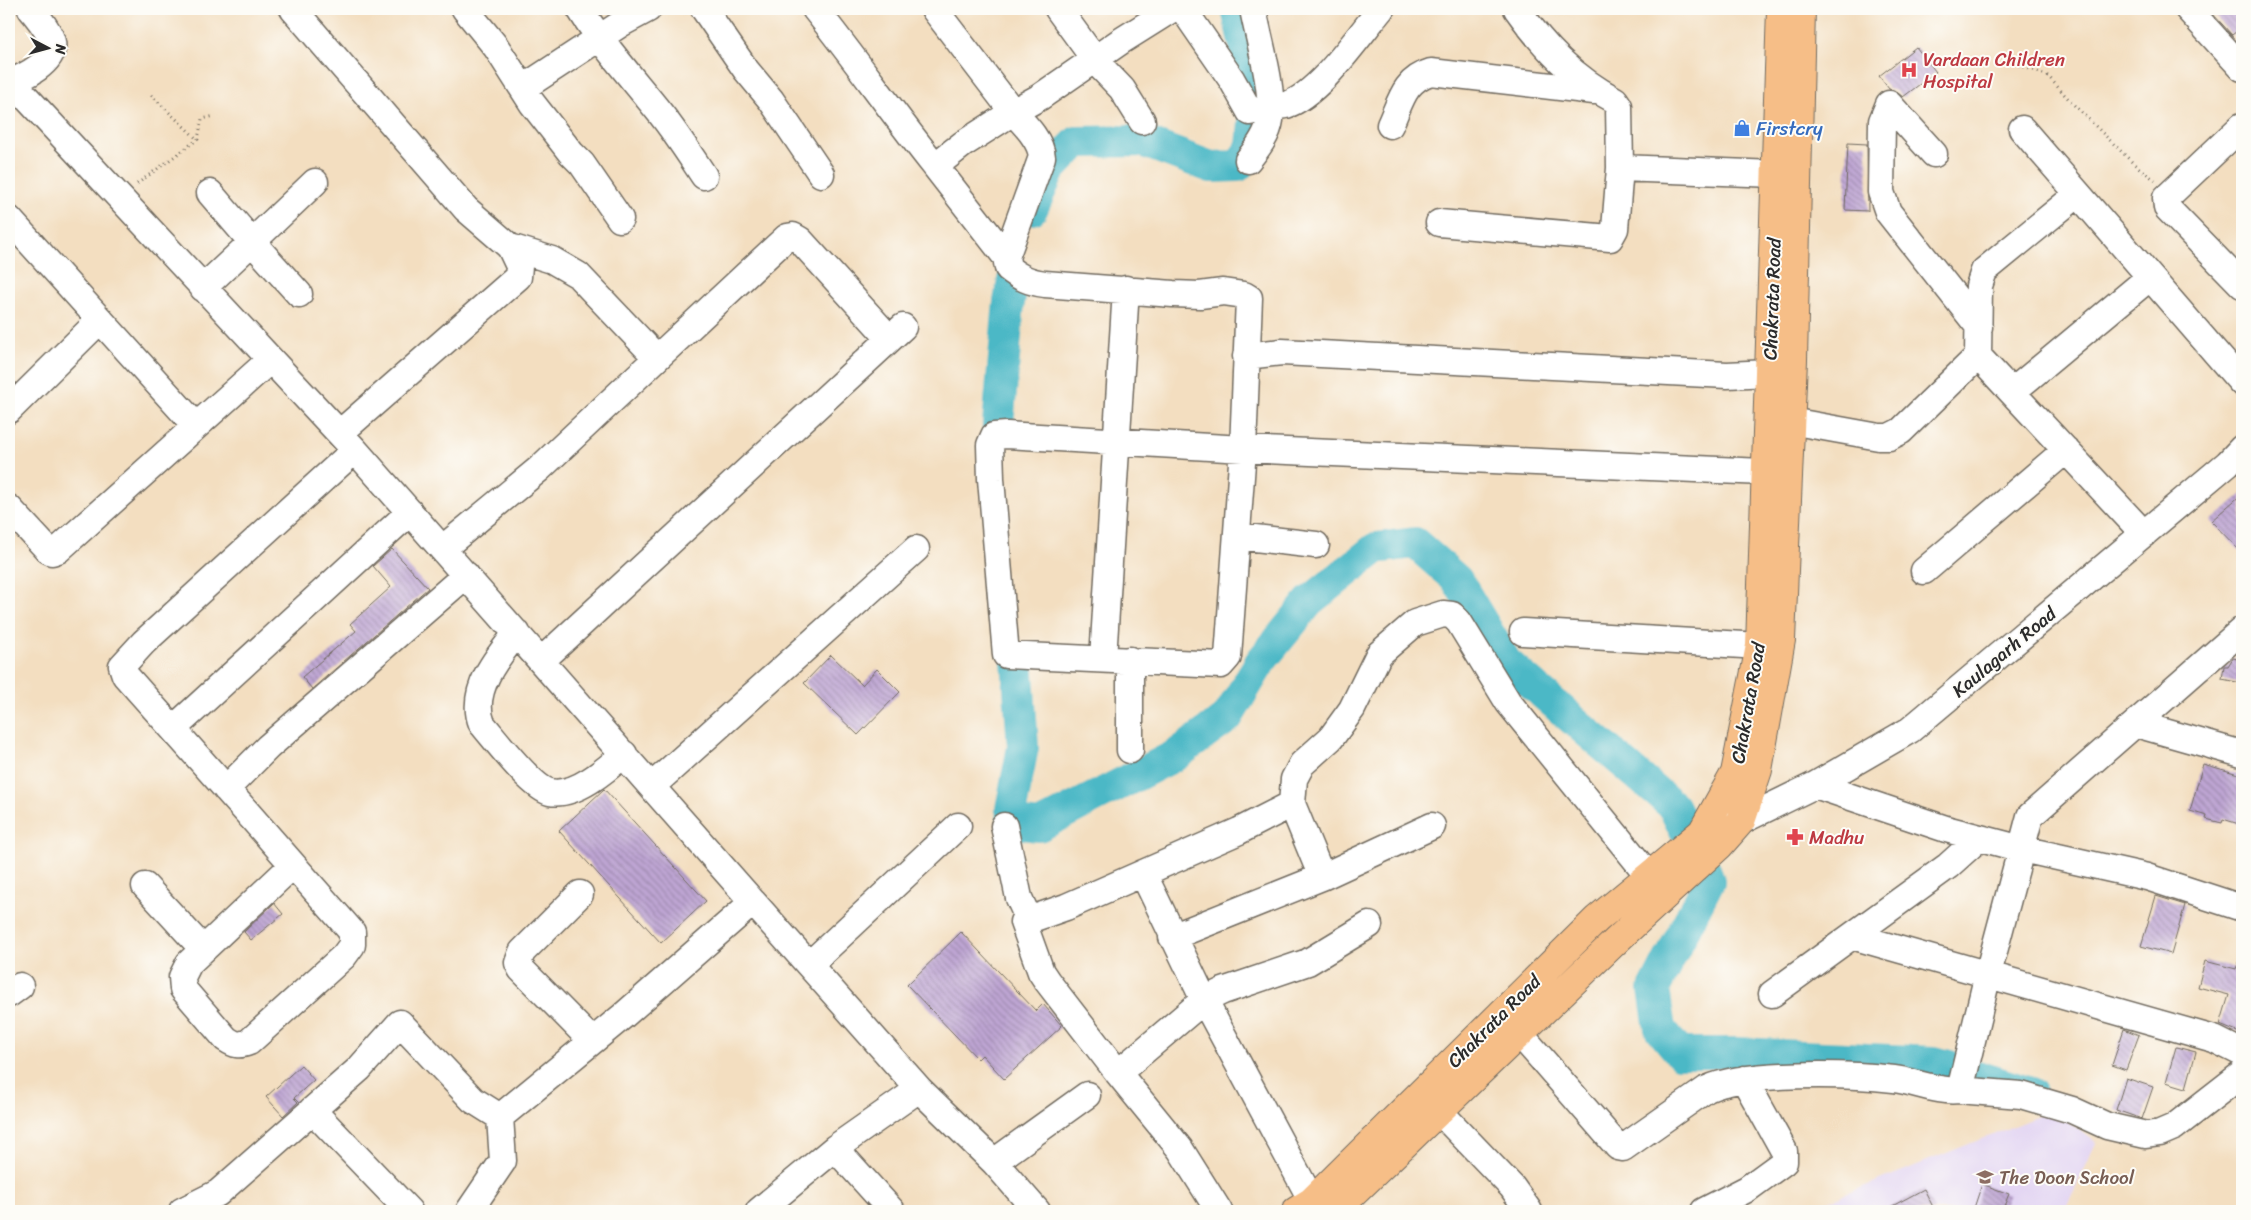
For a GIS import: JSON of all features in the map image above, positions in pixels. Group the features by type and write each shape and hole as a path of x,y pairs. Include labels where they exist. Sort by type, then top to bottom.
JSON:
{"main road":[{"name":"Chakrata Road","path":"1314,1208 1597,919 1657,886 1720,846 1741,821 1758,770 1781,640 1776,473 1769,373 1781,9"},
{"name":"Chakrata Road","path":"1314,1208 1439,1111 1520,1034 1657,886 1702,832 1735,773 1760,646 1776,473 1790,421 1801,9"}],"street":[{"path":"30,9 46,30 52,42 52,49 34,71 23,78 10,82 122,199 347,442 919,1089 994,1162 1037,1211"},
{"path":"293,9 460,202 510,247 519,266 518,277 124,661 122,670 124,675 173,729 226,789 293,865 352,932 354,939 344,956 249,1042 242,1045 234,1044 226,1040 183,989 182,977 189,963 293,865"},
{"path":"465,9 496,47 523,88 570,153 582,164 620,219"},
{"path":"580,9 635,84 660,113 704,176"},
{"path":"523,88 600,37 648,9"},
{"path":"704,9 746,70 771,100 821,174"},
{"path":"815,9 854,58 881,98 1006,257 1008,268 1028,282 1200,295 1223,292 1248,296 1250,302 1243,449 1237,536 1228,657 1225,662 1221,665 1006,655 990,445 994,436 1007,435 1243,449 1776,473"},
{"path":"934,9 1036,140 1042,157 1006,257"},
{"path":"1058,9 1095,60 1122,90 1142,121"},
{"path":"935,166 963,144 1040,97 1172,9"},
{"path":"1183,9 1232,80 1260,108 1270,121 1266,134 1248,160"},
{"path":"1253,9 1260,108"},
{"path":"1260,108 1285,106 1298,99 1325,77 1381,9"},
{"path":"1439,224 1610,238 1615,229 1620,168 1619,106 1615,100 1568,70 1541,42 1517,9"},
{"path":"2188,9 2242,68"},
{"path":"1390,125 1405,91 1417,76 1432,72 1600,92"},
{"path":"1934,154 1889,104 1882,121 1881,184 1881,192 1888,212 1979,327"},
{"path":"2242,126 2166,198 2167,208 2242,285"},
{"path":"2022,129 2242,383"},
{"path":"1620,168 1776,174"},
{"path":"203,288 315,182"},
{"path":"210,193 299,294"},
{"path":"1790,421 1879,437 1889,437 1901,431 1978,356 1979,286 1984,271 2078,194"},
{"path":"9,219 196,426"},
{"path":"442,549 539,469 787,237 793,236 800,240 897,333 541,661"},
{"path":"510,247 552,260 578,275 657,358"},
{"path":"2012,392 2150,277"},
{"path":"1103,659 1126,289"},
{"path":"9,410 100,320"},
{"path":"1246,356 1290,352 1727,375 1769,373"},
{"path":"1978,356 2144,534"},
{"path":"9,508 48,550 52,552 58,550 270,360"},
{"name":"Kaulagarh Road","path":"1702,832 1741,821 1815,784 1910,730 2228,463 2242,448"},
{"path":"1924,571 2066,450"},
{"path":"173,729 410,512"},
{"path":"1237,536 1316,545"},
{"path":"652,786 916,549"},
{"path":"226,789 268,747 466,575"},
{"path":"1322,877 1292,804 1294,779 1302,764 1331,738 1352,709 1379,654 1415,623 1443,614 1452,615 1459,622 1508,702 1657,886"},
{"path":"1958,1090 1961,1086 1988,974 2022,849 2025,828 2030,816 2242,630"},
{"path":"1522,632 1760,646"},
{"path":"517,633 499,655 482,688 479,715 482,724 524,773 548,792 558,793 570,790 602,774 624,754"},
{"path":"1130,660 1130,750"},
{"path":"2136,724 2242,754"},
{"path":"1815,784 1946,829 2022,849 2147,877 2242,908"},
{"path":"1219,1211 1180,1149 1118,1073 1041,972 1023,925 1025,921 1066,907 1292,804"},
{"path":"809,965 958,826"},
{"path":"1004,826 1019,898 1030,920"},
{"path":"1172,937 1322,877 1432,826"},
{"path":"1772,994 1948,866 1979,838"},
{"path":"1143,873 1172,937 1204,1000 1314,1208"},
{"path":"145,886 203,950"},
{"path":"580,894 522,952 518,963 521,969 592,1041"},
{"path":"500,1117 592,1041 753,902"},
{"path":"1118,1073 1204,1000 1308,962 1369,925"},
{"path":"1852,936 2214,1039 2242,1053"},
{"path":"182,1211 218,1193 359,1069 400,1023 473,1100 500,1117"},
{"path":"1520,1034 1618,1148 1623,1148 1707,1089 1720,1083 1744,1079 1842,1076 1895,1080 1958,1090 2021,1095 2072,1110 2107,1126 2146,1135 2160,1133 2174,1127 2242,1074"},
{"path":"1704,1211 1747,1189 1784,1162 1786,1157 1744,1079"},
{"path":"759,1211 835,1148 919,1089"},
{"path":"994,1162 1087,1095"},
{"path":"312,1110 409,1211"},
{"path":"1439,1111 1512,1187 1529,1211"},
{"path":"469,1211 503,1161 500,1117"},
{"path":"835,1148 892,1211"}],"path":[{"path":"2019,65 2048,76 2054,86 2134,164 2172,192"},
{"path":"151,94 198,139"},
{"path":"122,199 146,176 198,139 202,119 215,116"}],"shaded area":[{"name":"The Doon School","path":"2053,1110 2097,1143 2064,1211 1804,1211"}],"building":[{"path":"2218,9 2242,9 2242,27 2232,35 2212,13"},
{"path":"1916,47 1936,72 1903,97 1894,90 1889,89 1879,76"},
{"path":"1848,143 1867,144 1868,211 1845,210"},
{"path":"2242,494 2242,553 2211,521"},
{"path":"392,549 428,588 312,689 302,677 356,631 350,624 391,587 373,566"},
{"path":"831,655 862,685 877,669 900,692 858,735 804,683"},
{"path":"2233,658 2242,660 2242,683 2222,679 2224,666 2228,666"},
{"path":"2203,764 2242,775 2242,825 2223,819 2222,823 2206,819 2207,816 2190,811"},
{"path":"604,789 706,901 661,943 559,831"},
{"path":"2156,896 2185,905 2171,954 2141,946"},
{"path":"274,903 283,914 251,940 244,932"},
{"path":"961,932 1036,1011 1043,1004 1062,1026 1004,1079 982,1055 978,1059 907,985"},
{"path":"2205,961 2236,969 2238,963 2242,964 2242,1034 2220,1025 2229,995 2198,987"},
{"path":"2124,1029 2139,1035 2126,1070 2112,1065"},
{"path":"2176,1047 2196,1052 2186,1088 2166,1082"},
{"path":"301,1065 314,1080 294,1098 298,1102 283,1116 266,1097"},
{"path":"2126,1078 2153,1087 2142,1119 2116,1110"},
{"path":"1982,1184 2009,1194 2002,1211 1973,1211"},
{"path":"1924,1189 1935,1211 1883,1211"}],"waterway":[{"path":"1032,209 1050,170 1077,142 1142,141 1211,167 1238,166 1252,147 1256,98 1237,9"},
{"path":"998,425 1009,302 1013,281"},
{"path":"1017,660 1023,747 1011,809 1015,823 1039,826 1176,755 1227,718 1261,661 1309,602 1376,548 1415,543 1457,580 1506,662 1673,806 1683,827"},
{"path":"1706,871 1709,881 1654,989 1660,1029 1680,1053 1736,1053 1934,1062 1949,1066"},
{"path":"1977,1076 2031,1093"}],"place":[{"name":"Vardaan Children Hospital","path":"1909,70"},
{"name":"Firstcry","path":"1742,128"},
{"name":"Madhu","path":"1795,837"},
{"name":"The Doon School","path":"1985,1177"}]}
